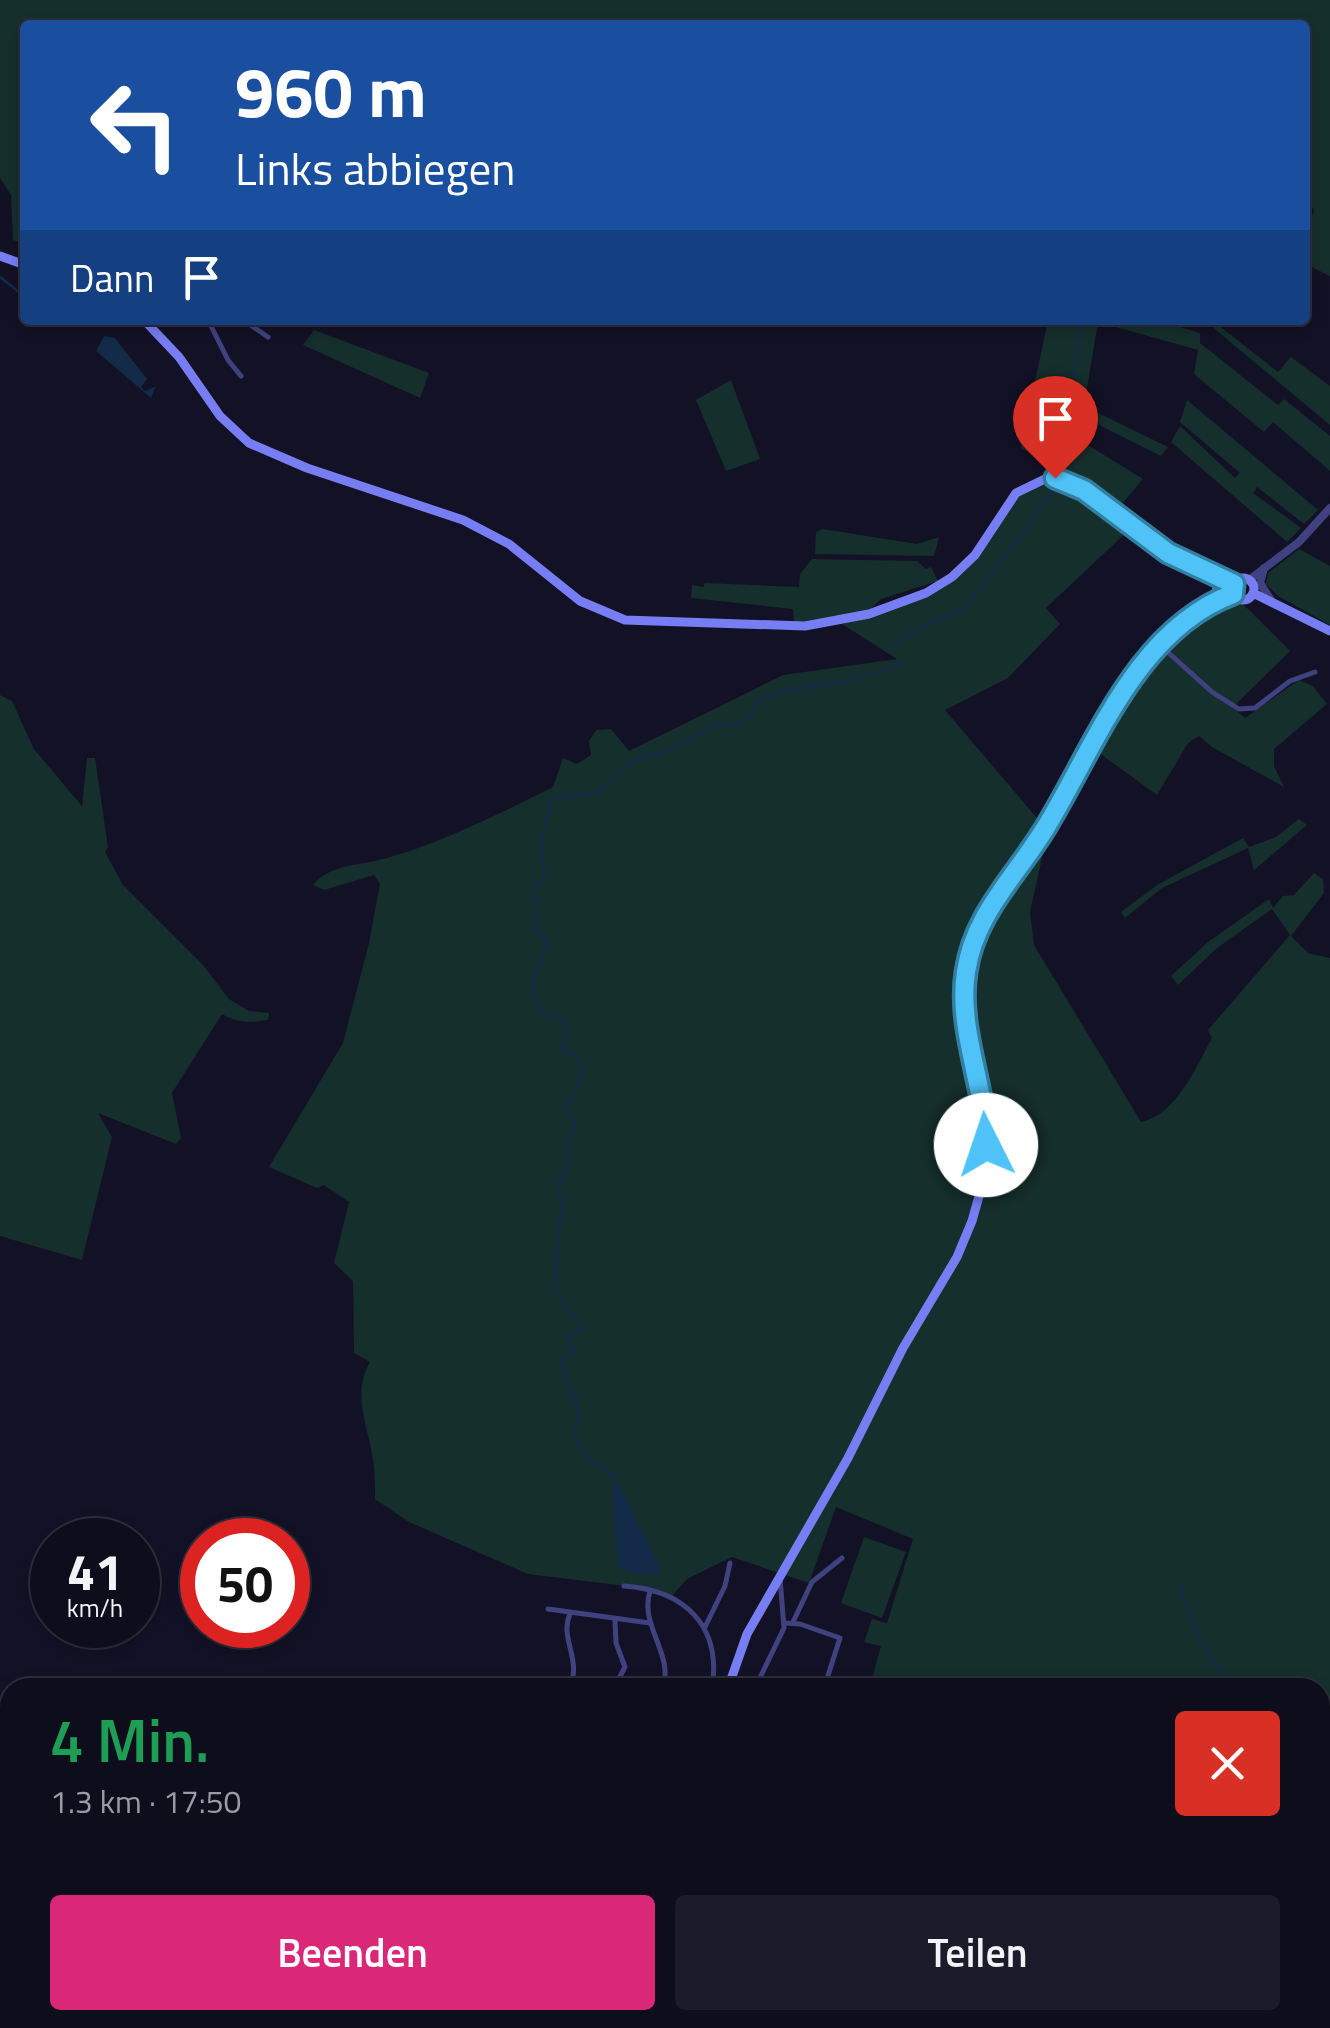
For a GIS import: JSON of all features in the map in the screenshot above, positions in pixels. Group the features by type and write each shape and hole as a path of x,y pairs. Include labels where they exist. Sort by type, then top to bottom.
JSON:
{"main road":[{"path":"149,325 179,357 220,416 249,442 297,464 463,520 519,550 580,601 630,621 805,626 844,621 882,610 926,592 956,573 980,548 1016,493 1047,478 1078,486 1160,548 1208,571 1244,600 1253,593"},
{"path":"1208,571 1218,586 1210,604"},
{"path":"732,1678 747,1634 848,1458 902,1348 957,1257 980,1197 986,1157 985,1116 964,994 976,935 991,905 1047,826 1104,718 1162,646 1241,579 1249,580 1253,593"},
{"path":"1253,593 1330,631"}],"street":[{"path":"210,325 241,376"},
{"path":"250,325 268,337"},
{"path":"1249,580 1298,542 1330,508"},
{"path":"1265,568 1260,585 1272,601"},
{"path":"1162,646 1212,692 1239,708 1255,708 1291,681 1316,672"},
{"path":"793,1622 809,1586 842,1558"},
{"path":"704,1628 725,1586 730,1563"},
{"path":"759,1678 784,1623 779,1577"},
{"path":"624,1586 666,1593 678,1601 704,1628 715,1660 713,1678"},
{"path":"650,1591 650,1623 666,1665 665,1678"},
{"path":"548,1609 650,1623"},
{"path":"570,1614 565,1626 576,1668 573,1678"},
{"path":"615,1621 616,1644 626,1667 620,1678"},
{"path":"784,1623 793,1622 840,1638 827,1678"}],"green space":[{"path":"0,0 1330,0 1330,276 1310,266 1310,223 1314,209 1310,207 1310,20 20,20 20,242 13,240 11,195 0,178"},
{"path":"1047,325 1098,325 1084,406 1168,447 1161,456 1079,415 1068,418 1070,434 1143,479 1116,511 1088,488 1050,475 1051,466 1021,448"},
{"path":"1109,325 1173,325 1200,333 1200,343 1278,405 1284,399 1330,436 1330,471 1273,422 1264,432 1194,374 1198,350"},
{"path":"1210,325 1218,325 1278,372 1291,357 1330,386 1330,425"},
{"path":"314,330 429,373 420,398 303,345"},
{"path":"731,380 760,459 726,471 696,400"},
{"path":"1187,400 1318,510 1304,524 1257,487 1253,493 1301,528 1287,542 1171,442 1180,426 1235,478 1240,473 1180,422"},
{"path":"1053,482 1075,488 1130,529 1046,608 1060,624 1008,678 945,710 1048,831 1030,912 1034,945 1141,1122 1153,1118 1175,1100 1212,1038 1208,1030 1290,935 1272,909 1217,948 1178,985 1171,976 1208,942 1269,899 1273,908 1283,896 1294,895 1314,873 1323,879 1324,893 1291,936 1308,953 1330,958 1330,1678 872,1678 881,1646 864,1642 872,1619 887,1623 913,1539 836,1507 809,1583 732,1557 687,1579 670,1598 618,1585 528,1574 409,1522 375,1499 374,1466 361,1401 370,1362 354,1353 353,1281 334,1263 349,1202 324,1185 317,1188 269,1167 343,1043 380,884 374,875 324,890 313,885 319,879 341,868 442,839 553,787 563,758 577,764 591,755 589,741 596,730 611,729 629,751 783,675 897,659 842,624 947,584 1021,493 1033,485"},
{"path":"823,529 917,544 939,537 934,556 815,554 816,532"},
{"path":"1299,549 1330,566 1330,625 1278,596 1266,584 1268,573"},
{"path":"812,559 917,561 926,569 931,567 938,581 881,599 867,612 794,623 793,609 691,598 692,585 703,587 705,583 799,587 800,574"},
{"path":"1229,599 1243,604 1290,651 1233,707 1245,718 1299,680 1313,686 1327,704 1274,749 1274,766 1284,787 1199,736 1188,743 1157,795 1091,747 1118,703 1150,663 1187,628"},
{"path":"0,695 12,701 34,749 82,806 87,758 95,758 108,847 105,852 123,885 203,965 229,999 249,1011 269,1013 268,1020 250,1022 222,1014 172,1093 181,1138 176,1144 98,1113 112,1137 82,1260 0,1236"},
{"path":"1299,819 1307,825 1254,870 1248,848 1162,888 1125,918 1121,912 1157,885 1243,838 1249,847 1276,837"},
{"path":"864,1537 906,1552 882,1618 841,1603"}],"water":[{"path":"104,336 115,338 147,379 141,387 145,391 156,386 151,398 96,351"},
{"path":"614,1482 662,1571 645,1575 619,1567"}],"waterway":[{"path":"0,277 20,293"},
{"path":"1056,474 1068,430 1080,325"},
{"path":"887,649 963,609 1030,525 1056,482"},
{"path":"538,906 534,886 544,880 541,841 552,799 596,792 636,760 663,752 713,726 738,724 747,719 759,699 867,676 901,662"},
{"path":"537,915 533,930 544,937 548,946 534,979 534,997 543,1012 565,1022 568,1036 562,1048 575,1056 582,1073 572,1099 565,1106 575,1124 565,1170 557,1185 564,1211 557,1229 556,1283 563,1306 583,1329 567,1335 574,1352 561,1359 578,1410 576,1440 589,1458 615,1476 615,1485"},
{"path":"1180,1586 1196,1632 1225,1678"}],"route":[{"path":"986,1145 983,1099 966,1024 964,994 970,949 982,920 1047,826 1096,732 1123,691 1180,629 1204,608 1233,594 1234,584 1168,553 1084,490 1055,478"}]}
